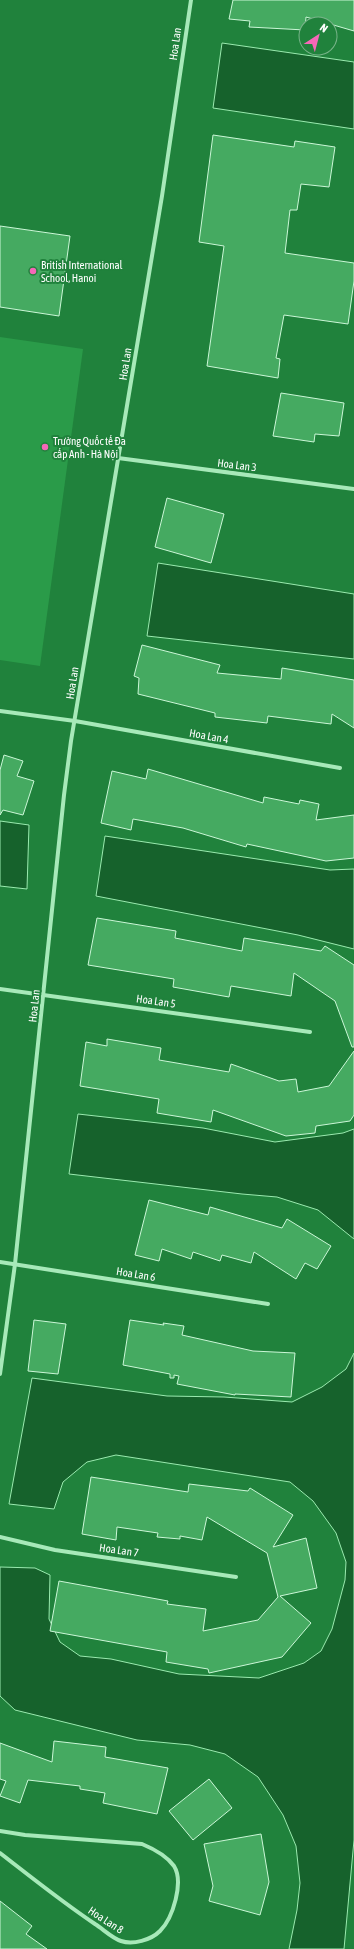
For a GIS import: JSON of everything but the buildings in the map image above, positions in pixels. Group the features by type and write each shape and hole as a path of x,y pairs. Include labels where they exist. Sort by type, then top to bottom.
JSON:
{"street":[{"name":"Hoa Lan","path":"0,1374 15,1264 64,795 162,196 191,0"},
{"name":"Hoa Lan 3","path":"118,458 354,489"},
{"name":"Hoa Lan 4","path":"0,711 75,721 340,768"},
{"name":"Hoa Lan 5","path":"0,989 310,1032"},
{"name":"Hoa Lan 6","path":"0,1262 268,1304"},
{"name":"Hoa Lan 7","path":"0,1537 55,1550 236,1577"},
{"name":"Hoa Lan 8","path":"0,1831 25,1835 142,1844 157,1850 175,1867 178,1889 167,1922 160,1932 147,1939 135,1942 121,1941 83,1916 0,1853"}],"shaded area":[{"path":"222,43 298,54 298,56 312,56 354,62 354,129 213,108"},
{"path":"0,337 83,349 40,666 0,660"},
{"path":"158,563 354,594 354,659 147,636"},
{"path":"0,821 29,825 27,889 0,886"},
{"path":"105,836 330,870 354,869 354,949 298,935 96,896"},
{"path":"78,1114 203,1128 275,1142 343,1133 354,1129 354,1239 318,1210 277,1197 69,1174"},
{"path":"354,1353 354,1840 344,1949 289,1949 297,1910 300,1883 296,1846 283,1815 258,1777 225,1754 190,1745 137,1740 15,1710 0,1696 0,1567 35,1568 50,1575 49,1619 60,1642 80,1656 111,1659 179,1674 259,1678 304,1663 321,1651 332,1629 345,1580 346,1562 336,1533 313,1501 290,1482 116,1455 87,1462 63,1482 54,1509 9,1504 32,1378 167,1396 224,1397 292,1402 322,1387 346,1369"}],"place":[{"name":"British International School, Hanoi","path":"33,271"},
{"name":"Trường Quốc tế Đa cấp Anh - Hà Nội","path":"45,447"}]}
